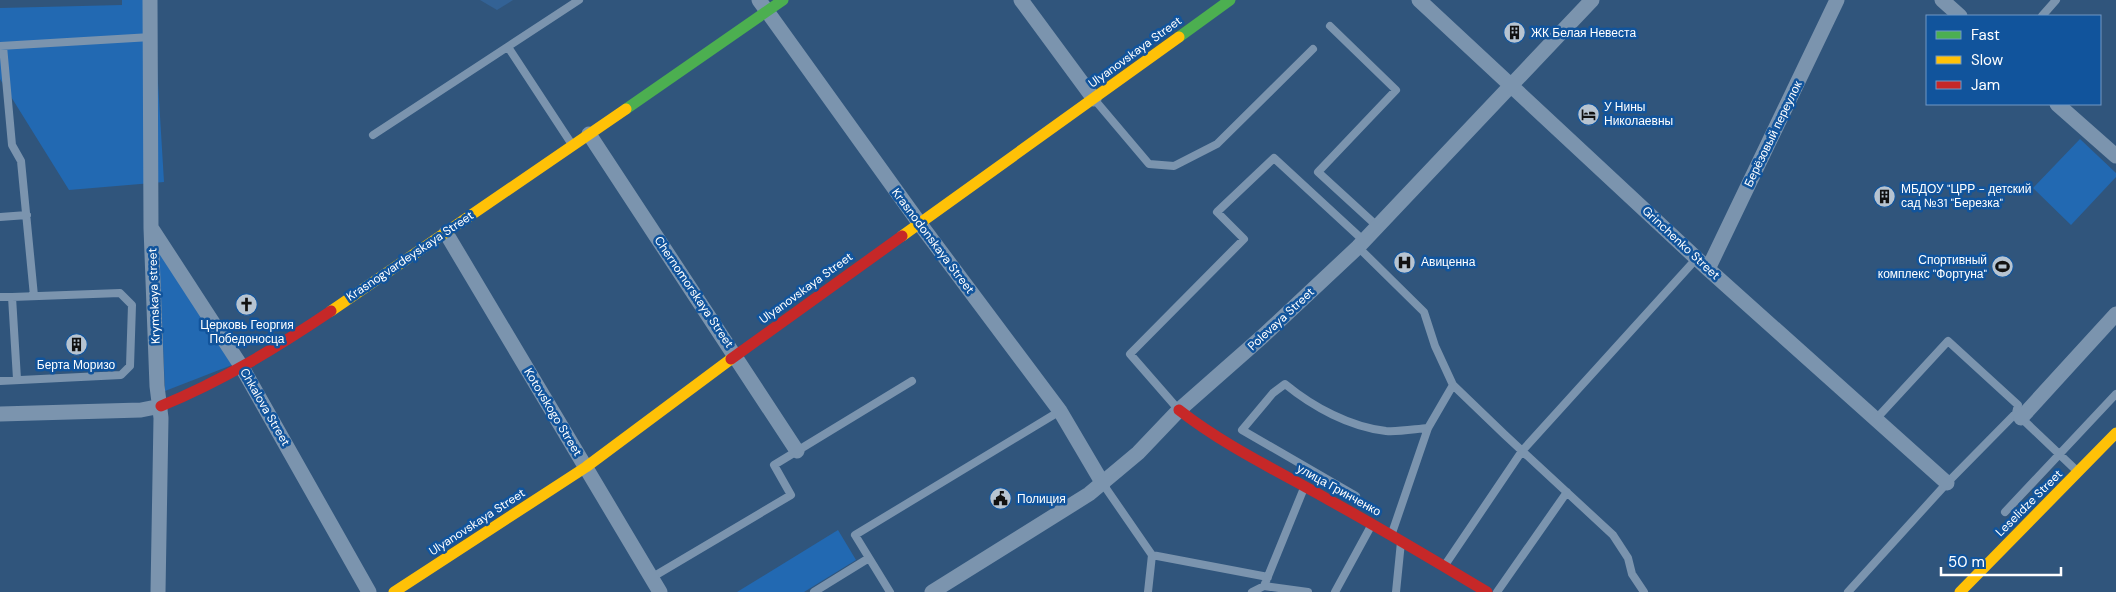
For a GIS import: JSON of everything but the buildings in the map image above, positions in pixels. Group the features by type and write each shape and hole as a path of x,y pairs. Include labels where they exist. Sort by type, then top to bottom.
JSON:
{"street":[{"name":"Krymskaya street","path":"150,0 152,228 157,386 161,406 158,592"},
{"name":"Krasnogvardeyskaya Street","path":"0,414 141,410 161,406 190,395 243,369 446,233 589,134 763,6 783,0"},
{"path":"1021,0 1094,99"},
{"name":"Ulyanovskaya Street","path":"394,592 586,467 736,355 1230,0"},
{"name":"Grinchenko Street","path":"1419,0 1696,258 1947,483"},
{"name":"Polevaya Street","path":"932,592 1103,484 1138,453 1179,410 1263,336 1361,244 1592,0"},
{"name":"Берёзовый переулок","path":"1708,268 1837,0"},
{"path":"1942,0 1959,15"},
{"name":"Krasnodonskaya Street","path":"763,6 920,224 1060,411 1103,484"},
{"path":"2059,105 2116,156"},
{"name":"Chernomorskaya Street","path":"589,134 736,355 797,451"},
{"name":"Chkalova Street","path":"152,228 243,369 369,592"},
{"name":"Kotovskogo Street","path":"446,233 660,592"},
{"path":"2018,415 2116,314"},
{"name":"улица Гринченко","path":"1179,410 1231,447 1397,537 1486,592"},
{"name":"Leselidze Street","path":"1960,592 2116,433"}],"lane":[{"path":"373,135 579,0"},
{"path":"2043,15 2056,0"},
{"path":"1330,26 1396,90 1318,172 1377,226"},
{"path":"34,296 21,161 12,145 3,87 2,46 151,37"},
{"path":"508,47 573,145"},
{"path":"1094,99 1150,164 1174,166 1217,144 1313,49"},
{"path":"1179,410 1130,354 1244,239 1217,212 1274,158 1361,244 1424,312 1435,346 1454,385 1613,536 1628,558 1632,574 1644,592"},
{"path":"0,217 27,215"},
{"path":"1444,567 1522,451 1696,258"},
{"path":"0,297 120,293 132,305 130,366 121,375 0,381"},
{"path":"12,297 16,379"},
{"path":"1848,592 1947,483 2018,415 2018,404 1948,341 1876,419"},
{"path":"651,578 791,494 774,465 912,381"},
{"path":"1231,447 1242,430 1274,394 1286,384 1303,399 1351,422 1386,431 1428,428"},
{"path":"1396,592 1397,537 1428,428 1454,385"},
{"path":"2005,512 2116,394"},
{"path":"890,592 855,535 1060,411"},
{"path":"2018,415 2078,473"},
{"path":"1242,430 1356,496"},
{"path":"1103,484 1152,555 1148,592"},
{"path":"1264,586 1306,487"},
{"path":"1496,592 1568,492"},
{"path":"1335,592 1372,524"},
{"path":"1152,555 1268,577"},
{"path":"814,592 869,558"},
{"path":"1252,592 1264,586 1308,592"}],"shaded area":[{"path":"122,0 153,0 164,182 69,190 0,79 0,8 122,5"},
{"path":"480,0 513,0 497,10"},
{"path":"2080,139 2116,173 2116,177 2071,225 2033,188"},
{"path":"159,249 232,365 165,391"},
{"path":"838,530 856,560 804,592 737,592"}],"traffic: fast":[{"path":"626,109 783,0"},
{"path":"1179,37 1230,0"}],"traffic: slow":[{"path":"902,236 1179,37"},
{"path":"331,311 626,109"},
{"path":"394,592 586,467 731,359"},
{"path":"1960,592 2116,433"}],"traffic: jam":[{"path":"731,359 902,236"},
{"path":"161,406 206,386 248,363 331,311"},
{"path":"1179,410 1233,447 1369,522 1487,592"}],"place":[{"name":"ЖК Белая Невеста","path":"1515,33"},
{"name":"У Нины Николаевны","path":"1588,114"},
{"name":"МБДОУ \"ЦРР - детский сад №31 \"Березка\"","path":"1885,196"},
{"name":"Авиценна","path":"1405,262"},
{"name":"Спортивный комплекс \"Фортуна\"","path":"2003,267"},
{"name":"Церковь Георгия Победоносца","path":"247,304"},
{"name":"Берта Моризо","path":"76,344"},
{"name":"Полиция","path":"1001,499"}]}
